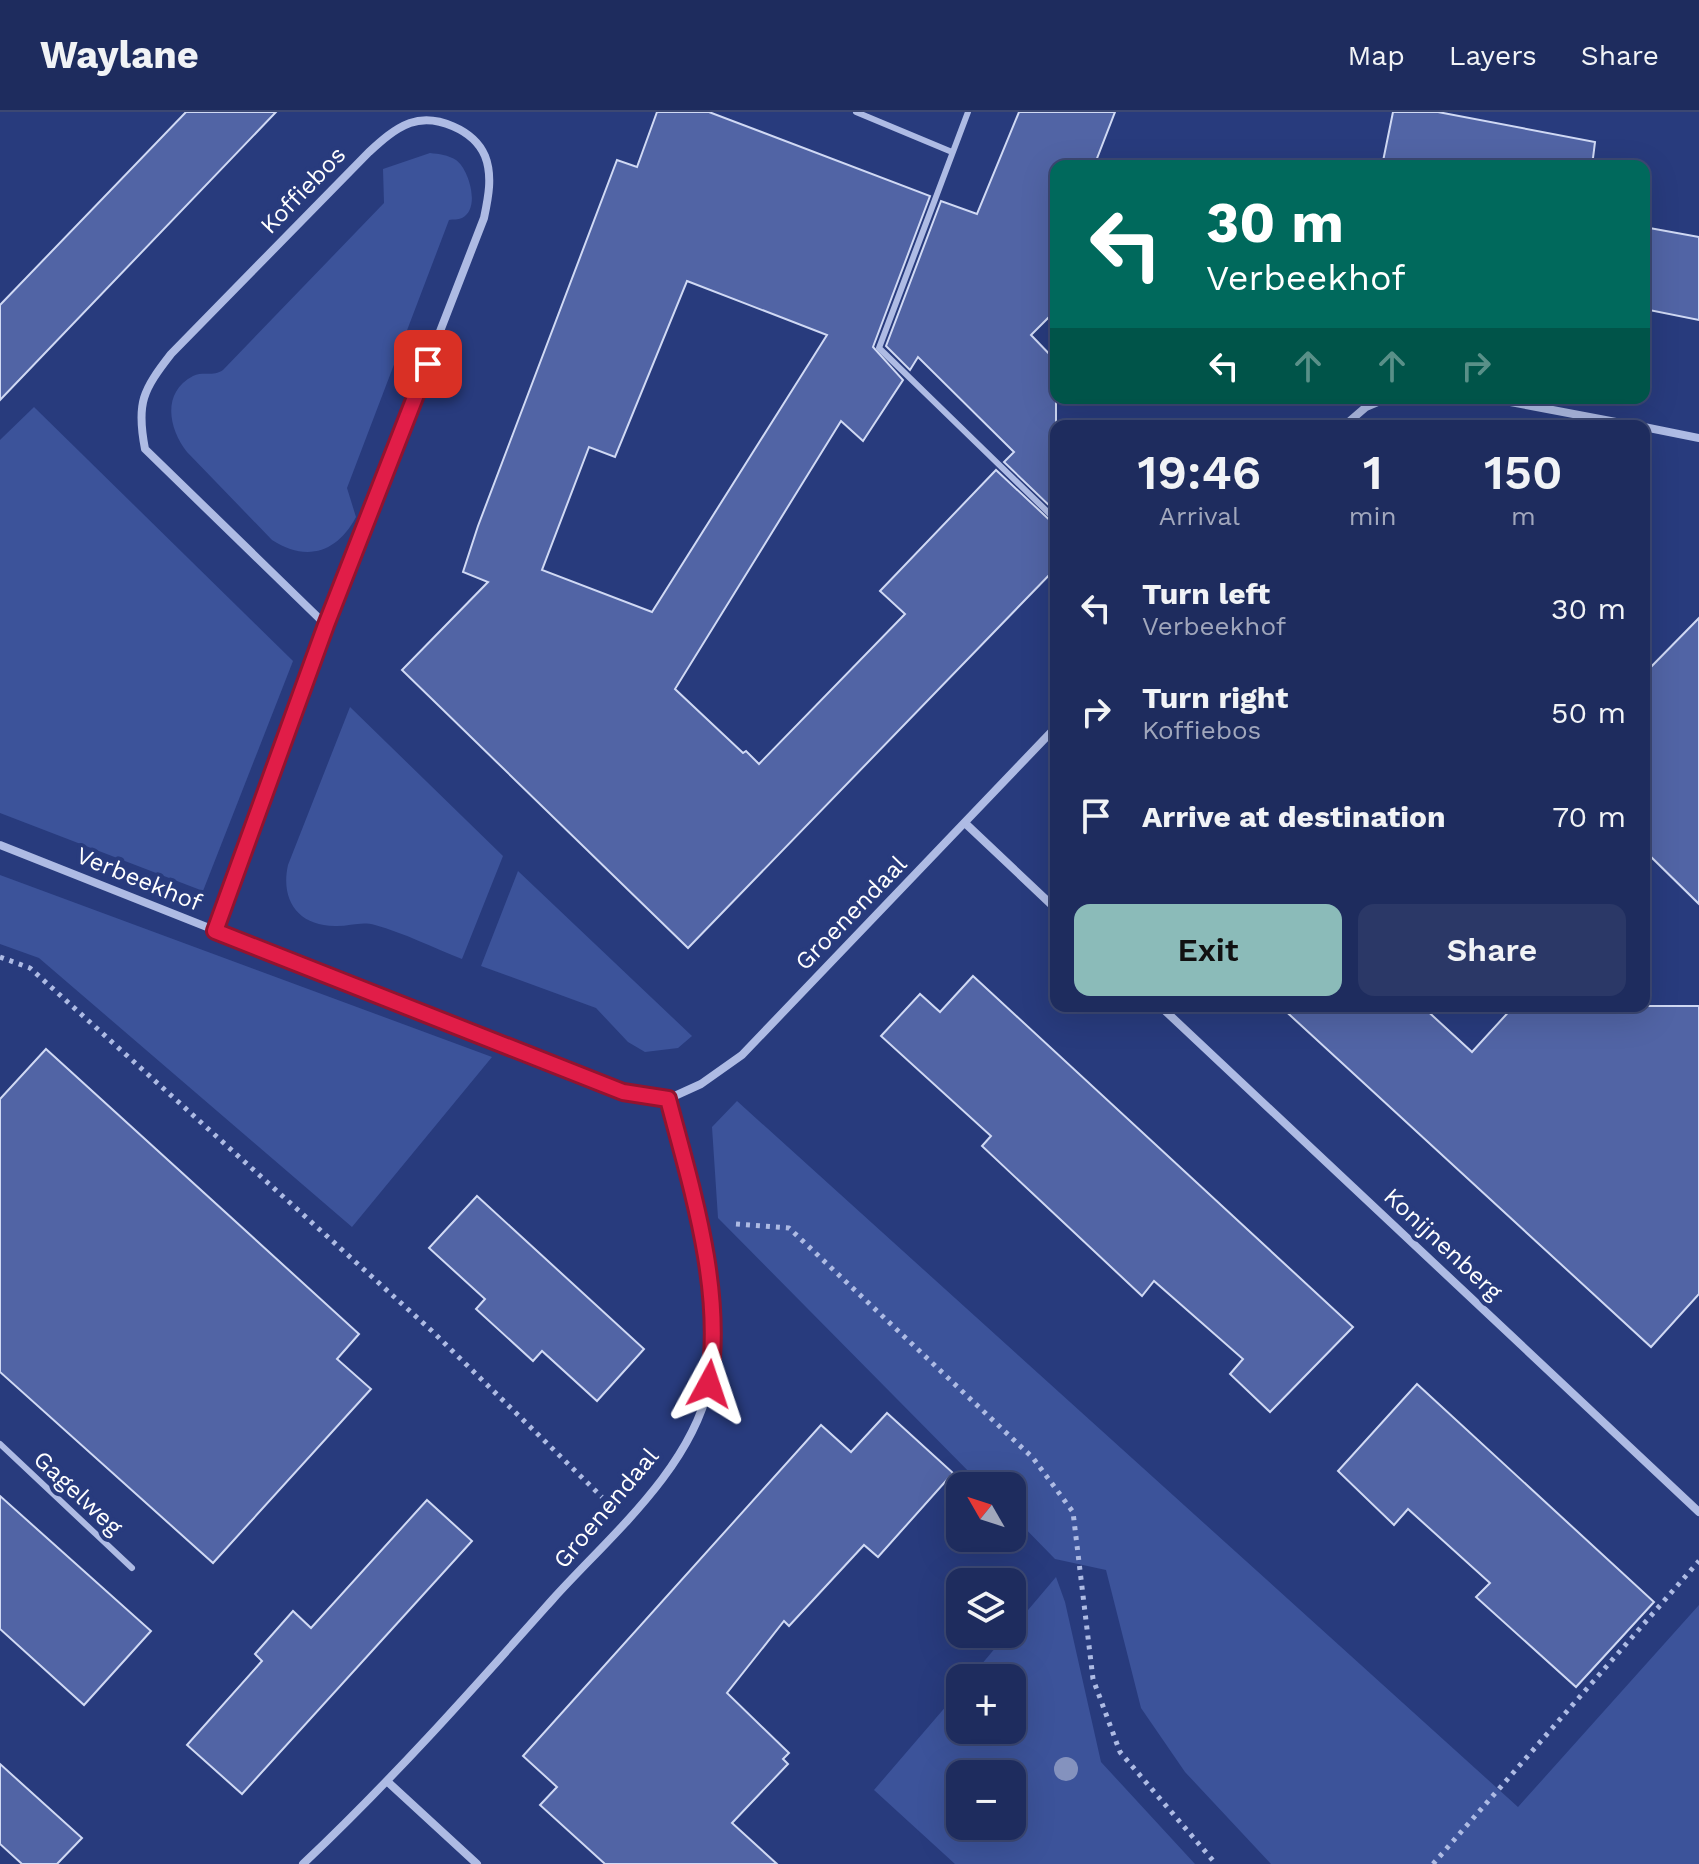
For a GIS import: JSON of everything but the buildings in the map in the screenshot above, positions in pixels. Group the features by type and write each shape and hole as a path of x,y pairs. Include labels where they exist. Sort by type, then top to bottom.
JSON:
{"street":[{"name":"Koffiebos","path":"215,931 326,625 484,218 489,195 485,155 468,135 449,125 412,122 390,133 369,152 171,354 149,383 141,404 139,421 145,449 326,625"},
{"path":"1351,420 1373,404"},
{"path":"1521,404 1605,420"},
{"path":"1650,428 1699,438"},
{"name":"Groenendaal","path":"303,1864 389,1783 661,1479 699,1422 714,1354 699,1221 668,1099 722,1072 742,1055 1050,733"},
{"path":"965,823 1050,903"},
{"name":"Verbeekhof","path":"0,845 623,1092 668,1099"},
{"name":"Konijnenberg","path":"1166,1012 1699,1512"},
{"path":"389,1783 477,1864"}],"lane":[{"path":"856,112 952,152"},
{"path":"968,112 879,348 1050,514"},
{"name":"Gagelweg","path":"0,1444 132,1568"}],"path":[{"path":"0,957 30,968 432,1331 625,1519"},
{"path":"699,1221 789,1228 1033,1458 1073,1512 1093,1679 1120,1752 1216,1864"},
{"path":"1433,1864 1699,1561"}],"shaded area":[{"path":"430,153 450,157 461,165 469,180 471,206 462,218 449,220 347,488 356,517 340,539 330,546 309,552 285,547 272,540 187,452 176,433 172,401 183,383 193,376 223,370 384,203 383,169"},
{"path":"34,407 293,661 203,891 0,813 0,440"},
{"path":"350,707 503,856 462,959 375,925 337,926 312,922 295,909 290,900 286,878 288,865"},
{"path":"518,871 692,1036 678,1048 645,1052 628,1042 596,1008 481,966"},
{"path":"0,875 492,1057 352,1227 39,958 0,944"},
{"path":"737,1101 1518,1807 1699,1605 1699,1864 1271,1864 1185,1772 1141,1708 1106,1570 1055,1559 1026,1529 1026,1472 969,1472 718,1218 712,1127"},
{"path":"1056,1577 1065,1602 1101,1762 1195,1864 955,1864 874,1790 946,1706 946,1744 1026,1744 1026,1664 982,1664 995,1648 1026,1648 1026,1612"}],"route":[{"path":"428,364 326,625 215,931 623,1092 668,1099 699,1221 709,1289 714,1354 709,1384"}]}
